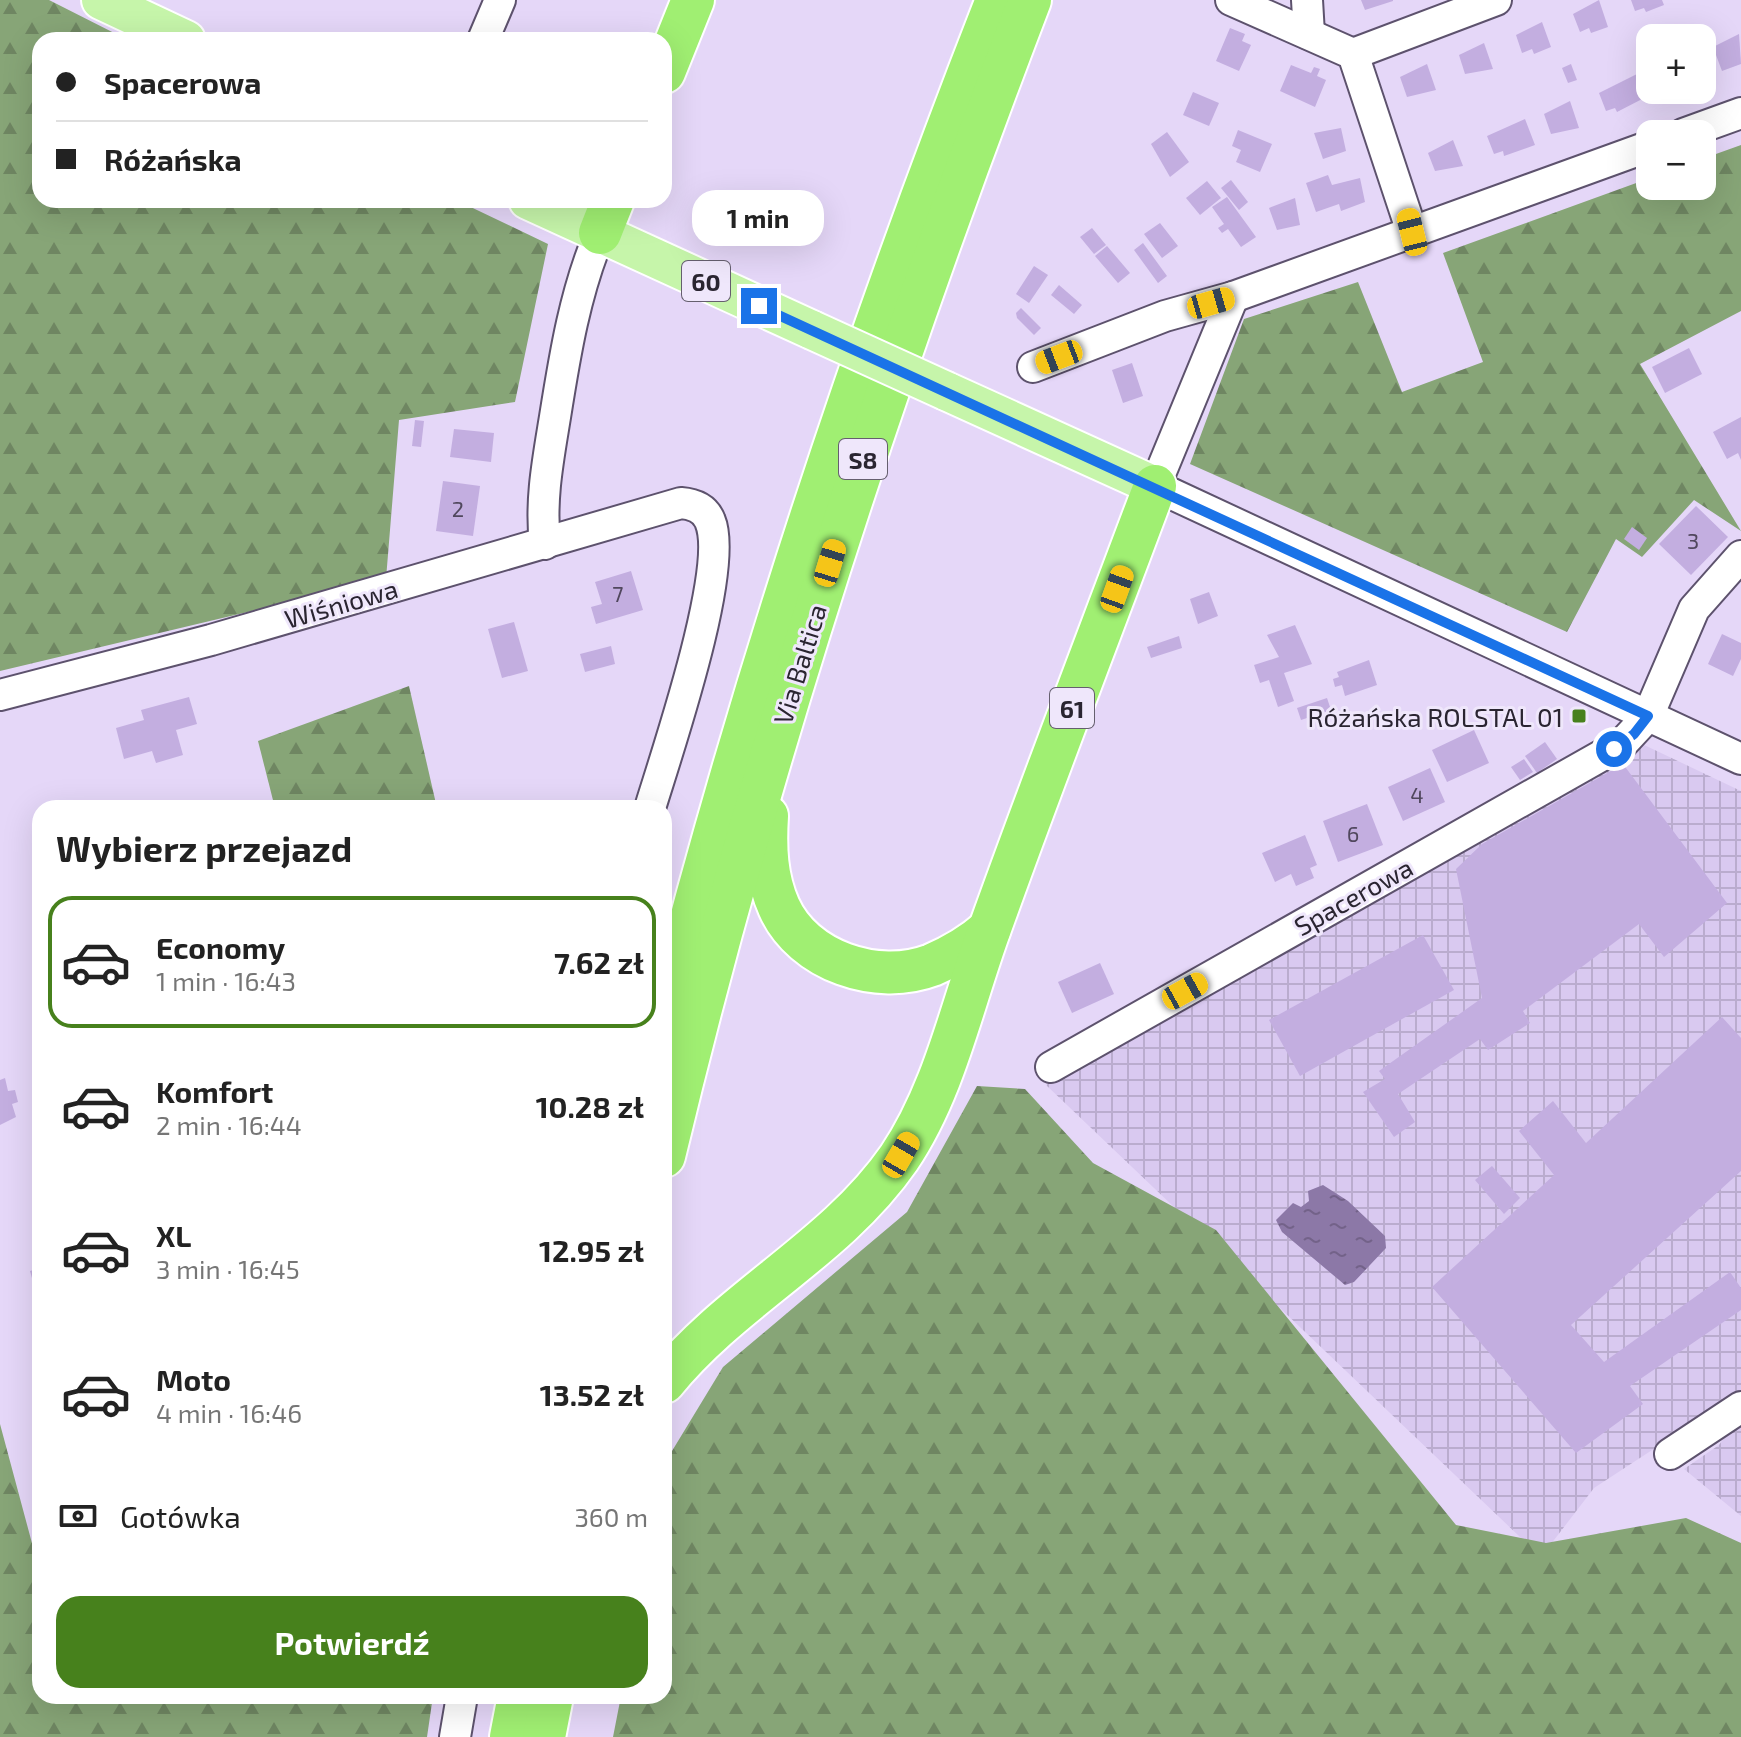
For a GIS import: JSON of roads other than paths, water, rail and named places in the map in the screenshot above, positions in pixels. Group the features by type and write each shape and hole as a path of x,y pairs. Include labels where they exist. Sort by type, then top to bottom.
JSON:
{"highway":[{"path":"672,52 693,0"},
{"name":"Via Baltica","path":"672,993 731,778 807,526 893,270 997,0"},
{"name":"Via Baltica","path":"672,1126 770,760 888,384 1030,0"},
{"name":"61","path":"989,930 1155,486"},
{"path":"770,760 765,846 768,870 778,906 788,923 810,946 847,966 897,970 929,966 969,947 989,930"},
{"path":"672,1373 711,1330 829,1235 882,1182 916,1129 939,1078 989,930"},
{"path":"511,1737 517,1704"},
{"path":"544,1737 550,1704"}],"main road":[{"path":"101,0 169,32"},
{"name":"60","path":"565,208 607,217 812,330 1155,486"}],"street":[{"path":"486,32 500,0"},
{"path":"1231,0 1353,54 1496,0"},
{"path":"1307,0 1309,34"},
{"path":"1353,54 1412,232"},
{"path":"1716,122 1741,113"},
{"path":"1033,367 1165,316 1233,297 1636,151"},
{"path":"545,544 541,507 568,337 580,286 607,217"},
{"path":"1233,297 1155,486 1741,759"},
{"name":"Wiśniowa","path":"0,695 211,640 681,503 691,504 708,516 715,562 711,591 652,800"},
{"path":"1648,716 1694,609 1741,556"},
{"name":"Spacerowa","path":"1051,1067 1622,744 1648,716"},
{"path":"1670,1454 1741,1407"},
{"path":"455,1737 461,1704"}],"water":[{"path":"1323,1185 1348,1201 1385,1236 1386,1248 1354,1282 1345,1285 1282,1232 1276,1220 1293,1203 1301,1207 1309,1201 1308,1191"}],"place":[{"name":"Różańska ROLSTAL 01","path":"1579,716"}]}
